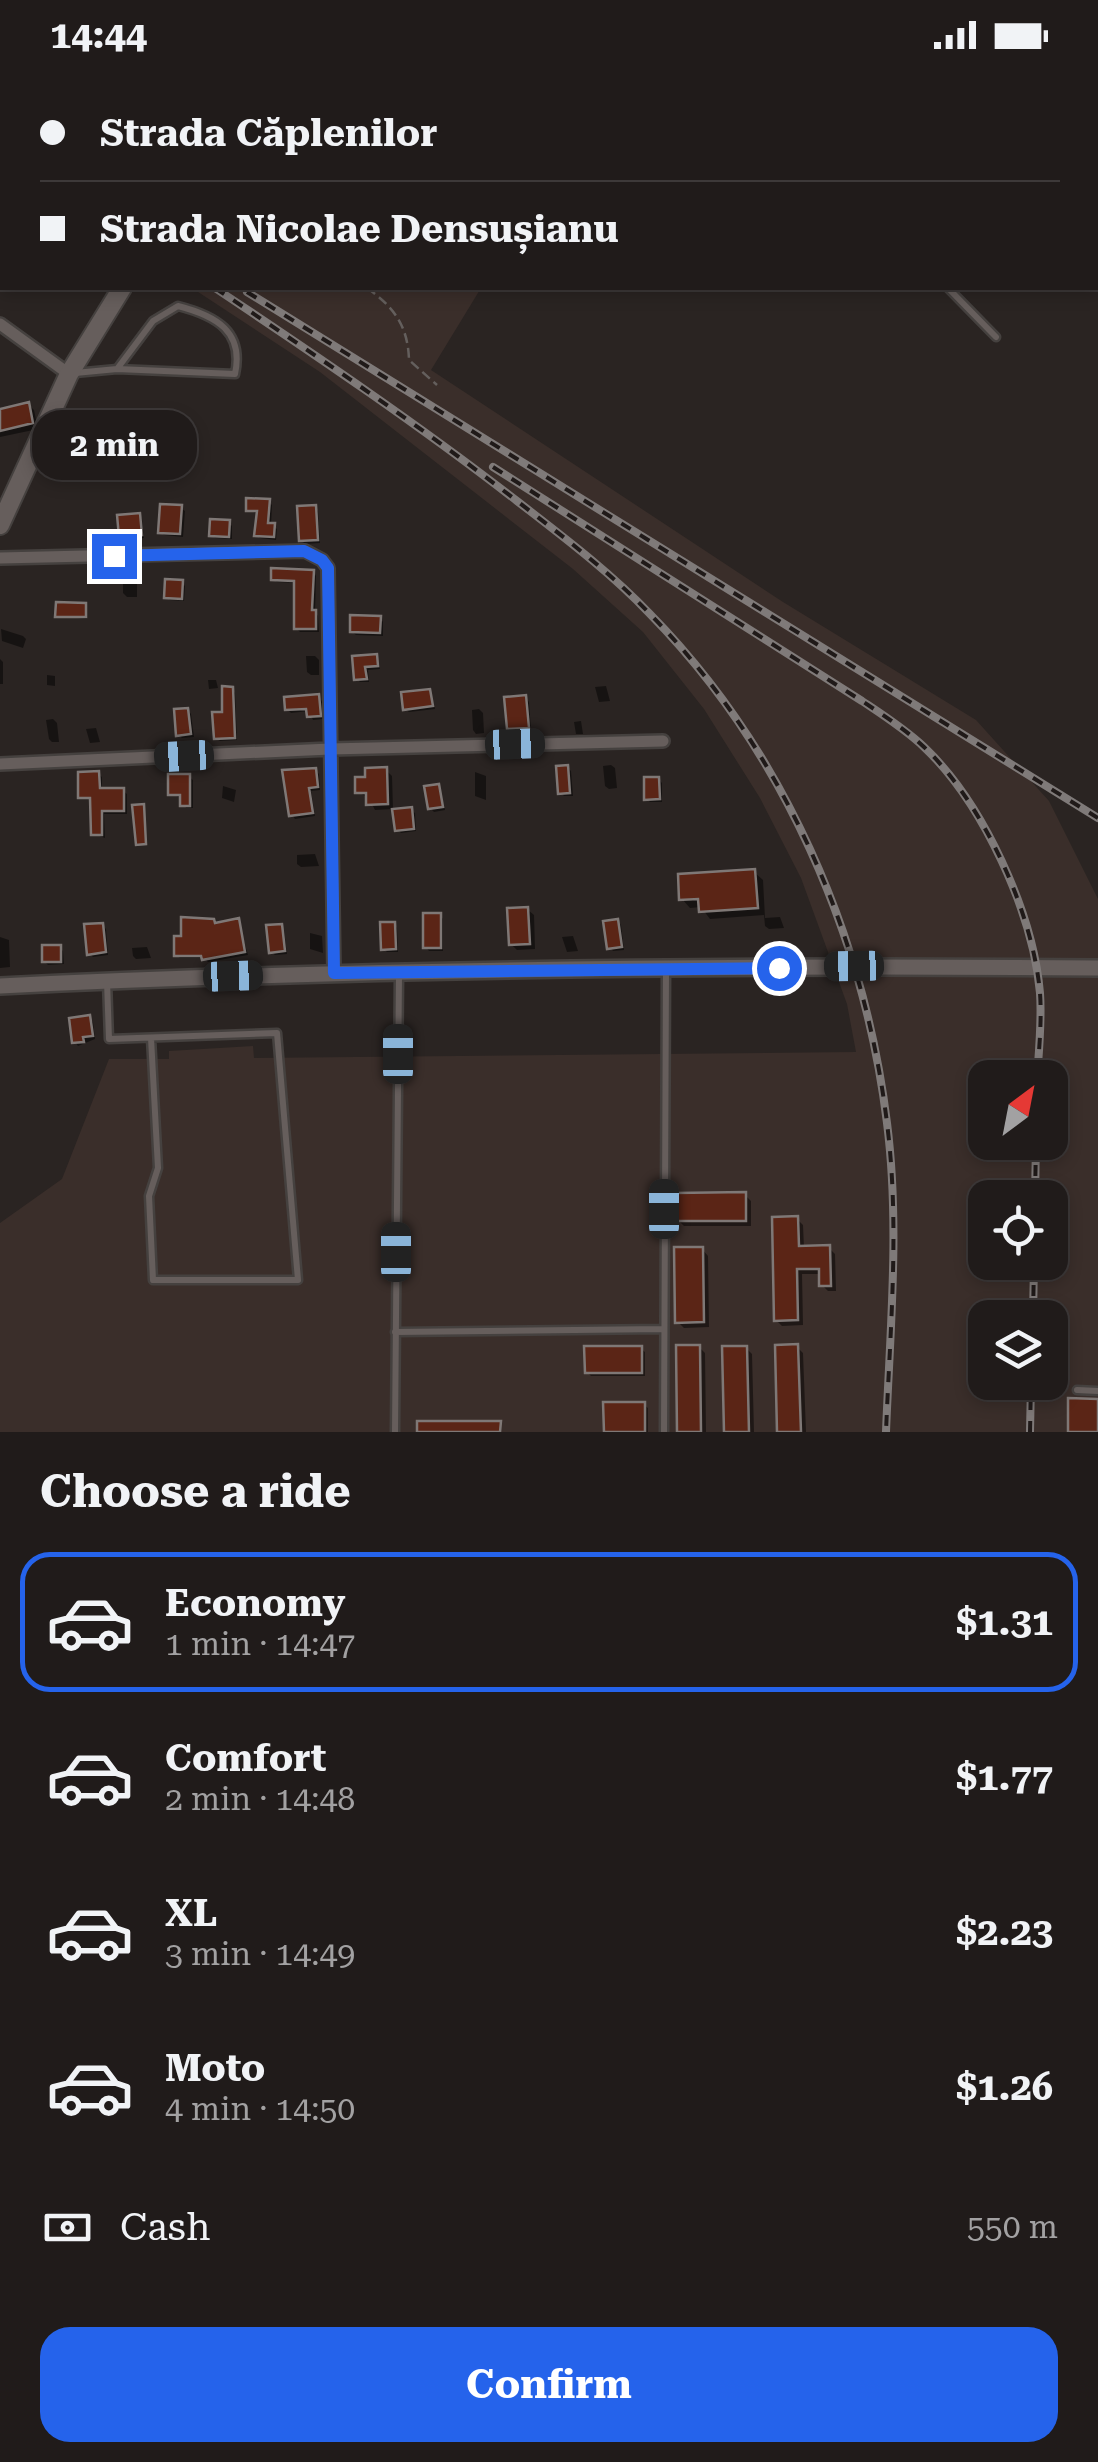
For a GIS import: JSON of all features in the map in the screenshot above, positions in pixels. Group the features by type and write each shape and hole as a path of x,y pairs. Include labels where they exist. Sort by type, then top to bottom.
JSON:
{"main road":[{"path":"0,524 69,374 121,290"}],"street":[{"path":"0,324 69,374"},
{"path":"0,558 304,551 322,560 328,568 334,973"},
{"path":"0,764 330,749 663,741"},
{"path":"0,986 334,973 1098,968"}],"lane":[{"path":"950,290 996,337"},
{"path":"69,374 117,369 235,374 239,355 233,335 201,312 178,306 153,320 117,369"},
{"path":"664,1432 666,970"},
{"path":"394,1432 399,974"},
{"path":"107,981 109,1039 277,1032 298,1280 153,1280 148,1196 158,1168 151,1038"},
{"path":"396,1332 662,1329"},
{"path":"1077,1390 1098,1391"}],"path":[{"path":"370,290 392,306 408,337 409,360 438,385"}],"shaded area":[{"path":"195,290 480,290 431,370 783,602 976,720 1049,801 1098,899 1098,1432 0,1432 0,1223 62,1179 109,1059 169,1059 169,1051 253,1046 254,1058 856,1052 847,1004 801,878 760,798 704,709 643,632 573,569 320,372"}],"building":[{"path":"29,402 33,423 0,431 0,409"},
{"path":"246,498 270,499 268,523 275,523 274,537 254,536 257,511 246,511"},
{"path":"160,504 182,505 180,534 158,533"},
{"path":"316,505 318,540 299,541 297,506"},
{"path":"140,513 142,535 119,537 117,515"},
{"path":"210,519 230,520 229,537 209,536"},
{"path":"271,568 314,570 312,610 316,610 316,629 294,629 294,581 271,580"},
{"path":"165,579 183,580 182,599 164,598"},
{"path":"56,602 86,603 86,617 55,617"},
{"path":"350,615 381,616 380,633 350,632"},
{"path":"377,654 378,666 365,667 367,679 354,680 352,656"},
{"path":"222,686 233,687 235,738 214,739 212,712 222,712"},
{"path":"430,689 433,706 403,710 401,692"},
{"path":"319,694 321,716 307,717 306,709 285,710 284,697"},
{"path":"526,695 529,728 507,729 504,697"},
{"path":"188,708 191,734 176,736 174,709"},
{"path":"568,765 570,793 558,794 556,766"},
{"path":"387,767 388,804 366,805 366,793 355,793 355,777 365,777 365,768"},
{"path":"316,768 318,787 309,788 313,813 289,816 282,770"},
{"path":"99,771 100,788 124,788 124,811 102,811 102,835 91,835 90,798 78,798 78,772"},
{"path":"168,774 190,774 190,806 180,806 180,795 168,795"},
{"path":"644,777 659,777 660,799 644,800"},
{"path":"439,784 443,807 428,809 424,786"},
{"path":"144,804 146,844 136,845 132,805"},
{"path":"412,807 414,829 395,831 392,809"},
{"path":"755,869 758,908 699,912 698,899 679,900 678,874"},
{"path":"528,907 530,944 509,945 507,908"},
{"path":"423,913 441,913 441,948 423,948"},
{"path":"181,917 214,919 215,923 239,918 245,952 202,960 201,956 174,956 174,936 181,936"},
{"path":"618,919 622,947 607,949 603,921"},
{"path":"380,922 395,922 396,949 381,950"},
{"path":"103,923 106,952 87,955 84,924"},
{"path":"282,924 285,951 269,953 266,925"},
{"path":"42,945 61,945 61,962 42,962"},
{"path":"90,1015 93,1036 72,1043 69,1018"},
{"path":"746,1192 746,1221 675,1221 675,1193"},
{"path":"798,1216 799,1246 830,1245 831,1286 819,1286 819,1269 797,1269 798,1320 774,1321 772,1217"},
{"path":"674,1247 703,1247 704,1322 675,1323"},
{"path":"798,1344 801,1432 777,1432 775,1345"},
{"path":"676,1345 700,1345 701,1432 677,1432"},
{"path":"584,1346 642,1346 642,1373 585,1373"},
{"path":"722,1346 747,1346 749,1432 724,1432"},
{"path":"1098,1399 1098,1432 1068,1432 1068,1400"},
{"path":"603,1402 645,1402 645,1432 604,1432"},
{"path":"417,1421 501,1421 500,1432 417,1432"}],"railway":[{"path":"218,290 443,445 618,583 697,666 777,785 810,848 837,915 876,1053 893,1200 886,1432"},
{"path":"247,292 1098,818"},
{"path":"493,467 902,728 946,770 985,828 1016,894 1027,928 1040,993 1038,1060"},
{"path":"1035,1180 1036,1160"},
{"path":"1033,1300 1034,1280"},
{"path":"1030,1432 1031,1400"}],"route":[{"path":"114,556 304,551 322,560 328,568 334,973 779,968"}]}
